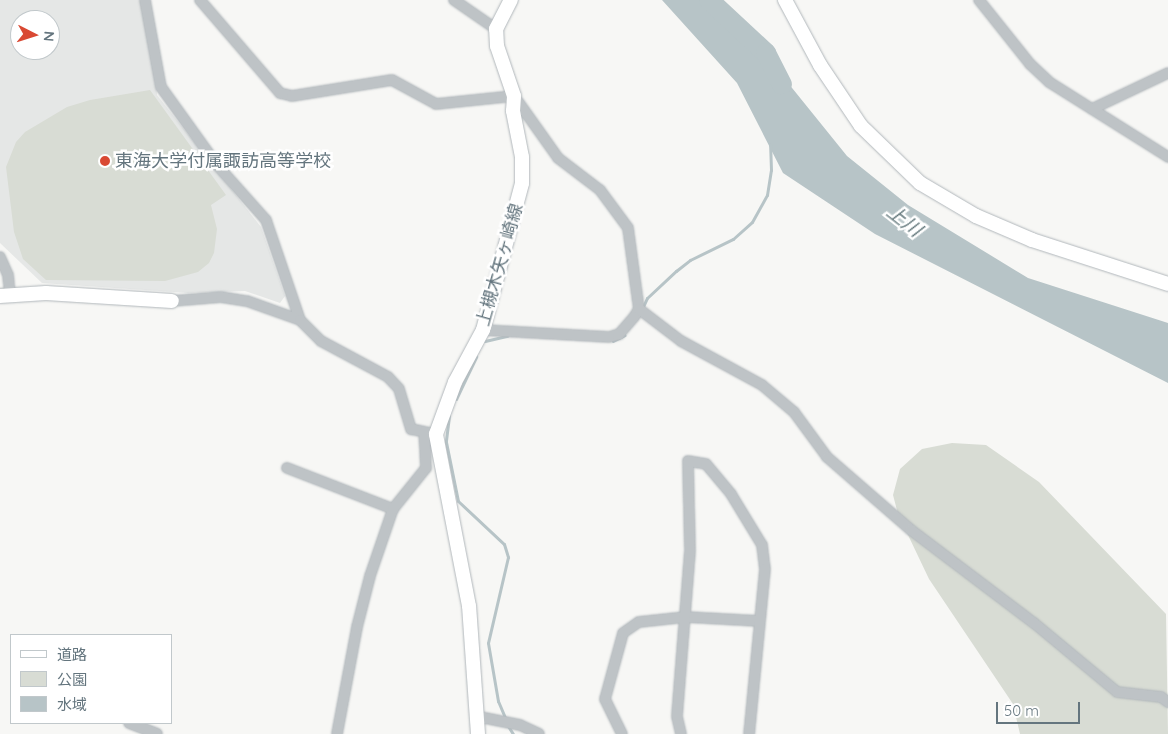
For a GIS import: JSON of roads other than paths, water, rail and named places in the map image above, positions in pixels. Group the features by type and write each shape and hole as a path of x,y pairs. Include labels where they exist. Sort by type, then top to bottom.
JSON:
{"main road":[{"path":"496,29 511,0"},
{"path":"785,0 820,65 861,126 920,184 976,216 1032,240 1168,284"},
{"name":"上槻木矢ヶ崎線","path":"430,433 483,330 522,183 522,157 513,111 514,96 496,46 496,29"},
{"path":"5,295 172,301"},
{"path":"430,433 469,606 475,716 478,734"}],"street":[{"path":"145,0 161,86 216,165 258,208 266,220 300,320"},
{"path":"200,0 280,93 292,96 392,80 436,104 514,96 544,142 558,158 600,190 628,228 642,311 681,341 762,385 794,412 827,457 911,530 1034,623 1117,692 1161,697 1168,702"},
{"path":"454,0 496,29"},
{"path":"979,0 1030,64 1049,82 1168,157"},
{"path":"1092,109 1168,73"},
{"path":"0,257 8,275 5,295"},
{"path":"172,301 221,297 247,301 300,320 321,341 388,377 399,389 411,429 430,433 423,474 393,509 357,627 337,734"},
{"path":"483,330 609,337 619,334 642,311"},
{"path":"681,734 677,716 690,550 688,461 706,464 731,494 762,545 765,569 749,734"},
{"path":"287,468 393,509"},
{"path":"622,734 605,699 623,632 639,622 686,617 760,621"},
{"path":"475,716 520,725 539,734"},
{"path":"132,724 157,734"}],"water":[{"path":"662,0 721,0 847,156 908,205 1028,278 1168,323 1168,383 875,234 783,173 737,83"}],"waterway":[{"name":"上川","path":"709,0 766,53 782,84"},
{"path":"642,309 647,298 676,271 690,260 733,239 752,222 767,195 771,170 770,144"},
{"path":"613,341 625,335"},
{"path":"485,341 507,336"},
{"path":"456,399 476,357"},
{"path":"449,416 446,442 458,501 504,544 508,557 488,643 498,701 506,720"},
{"path":"508,726 513,734"}],"place":[{"name":"東海大学付属諏訪高等学校","path":"105,161"}]}
